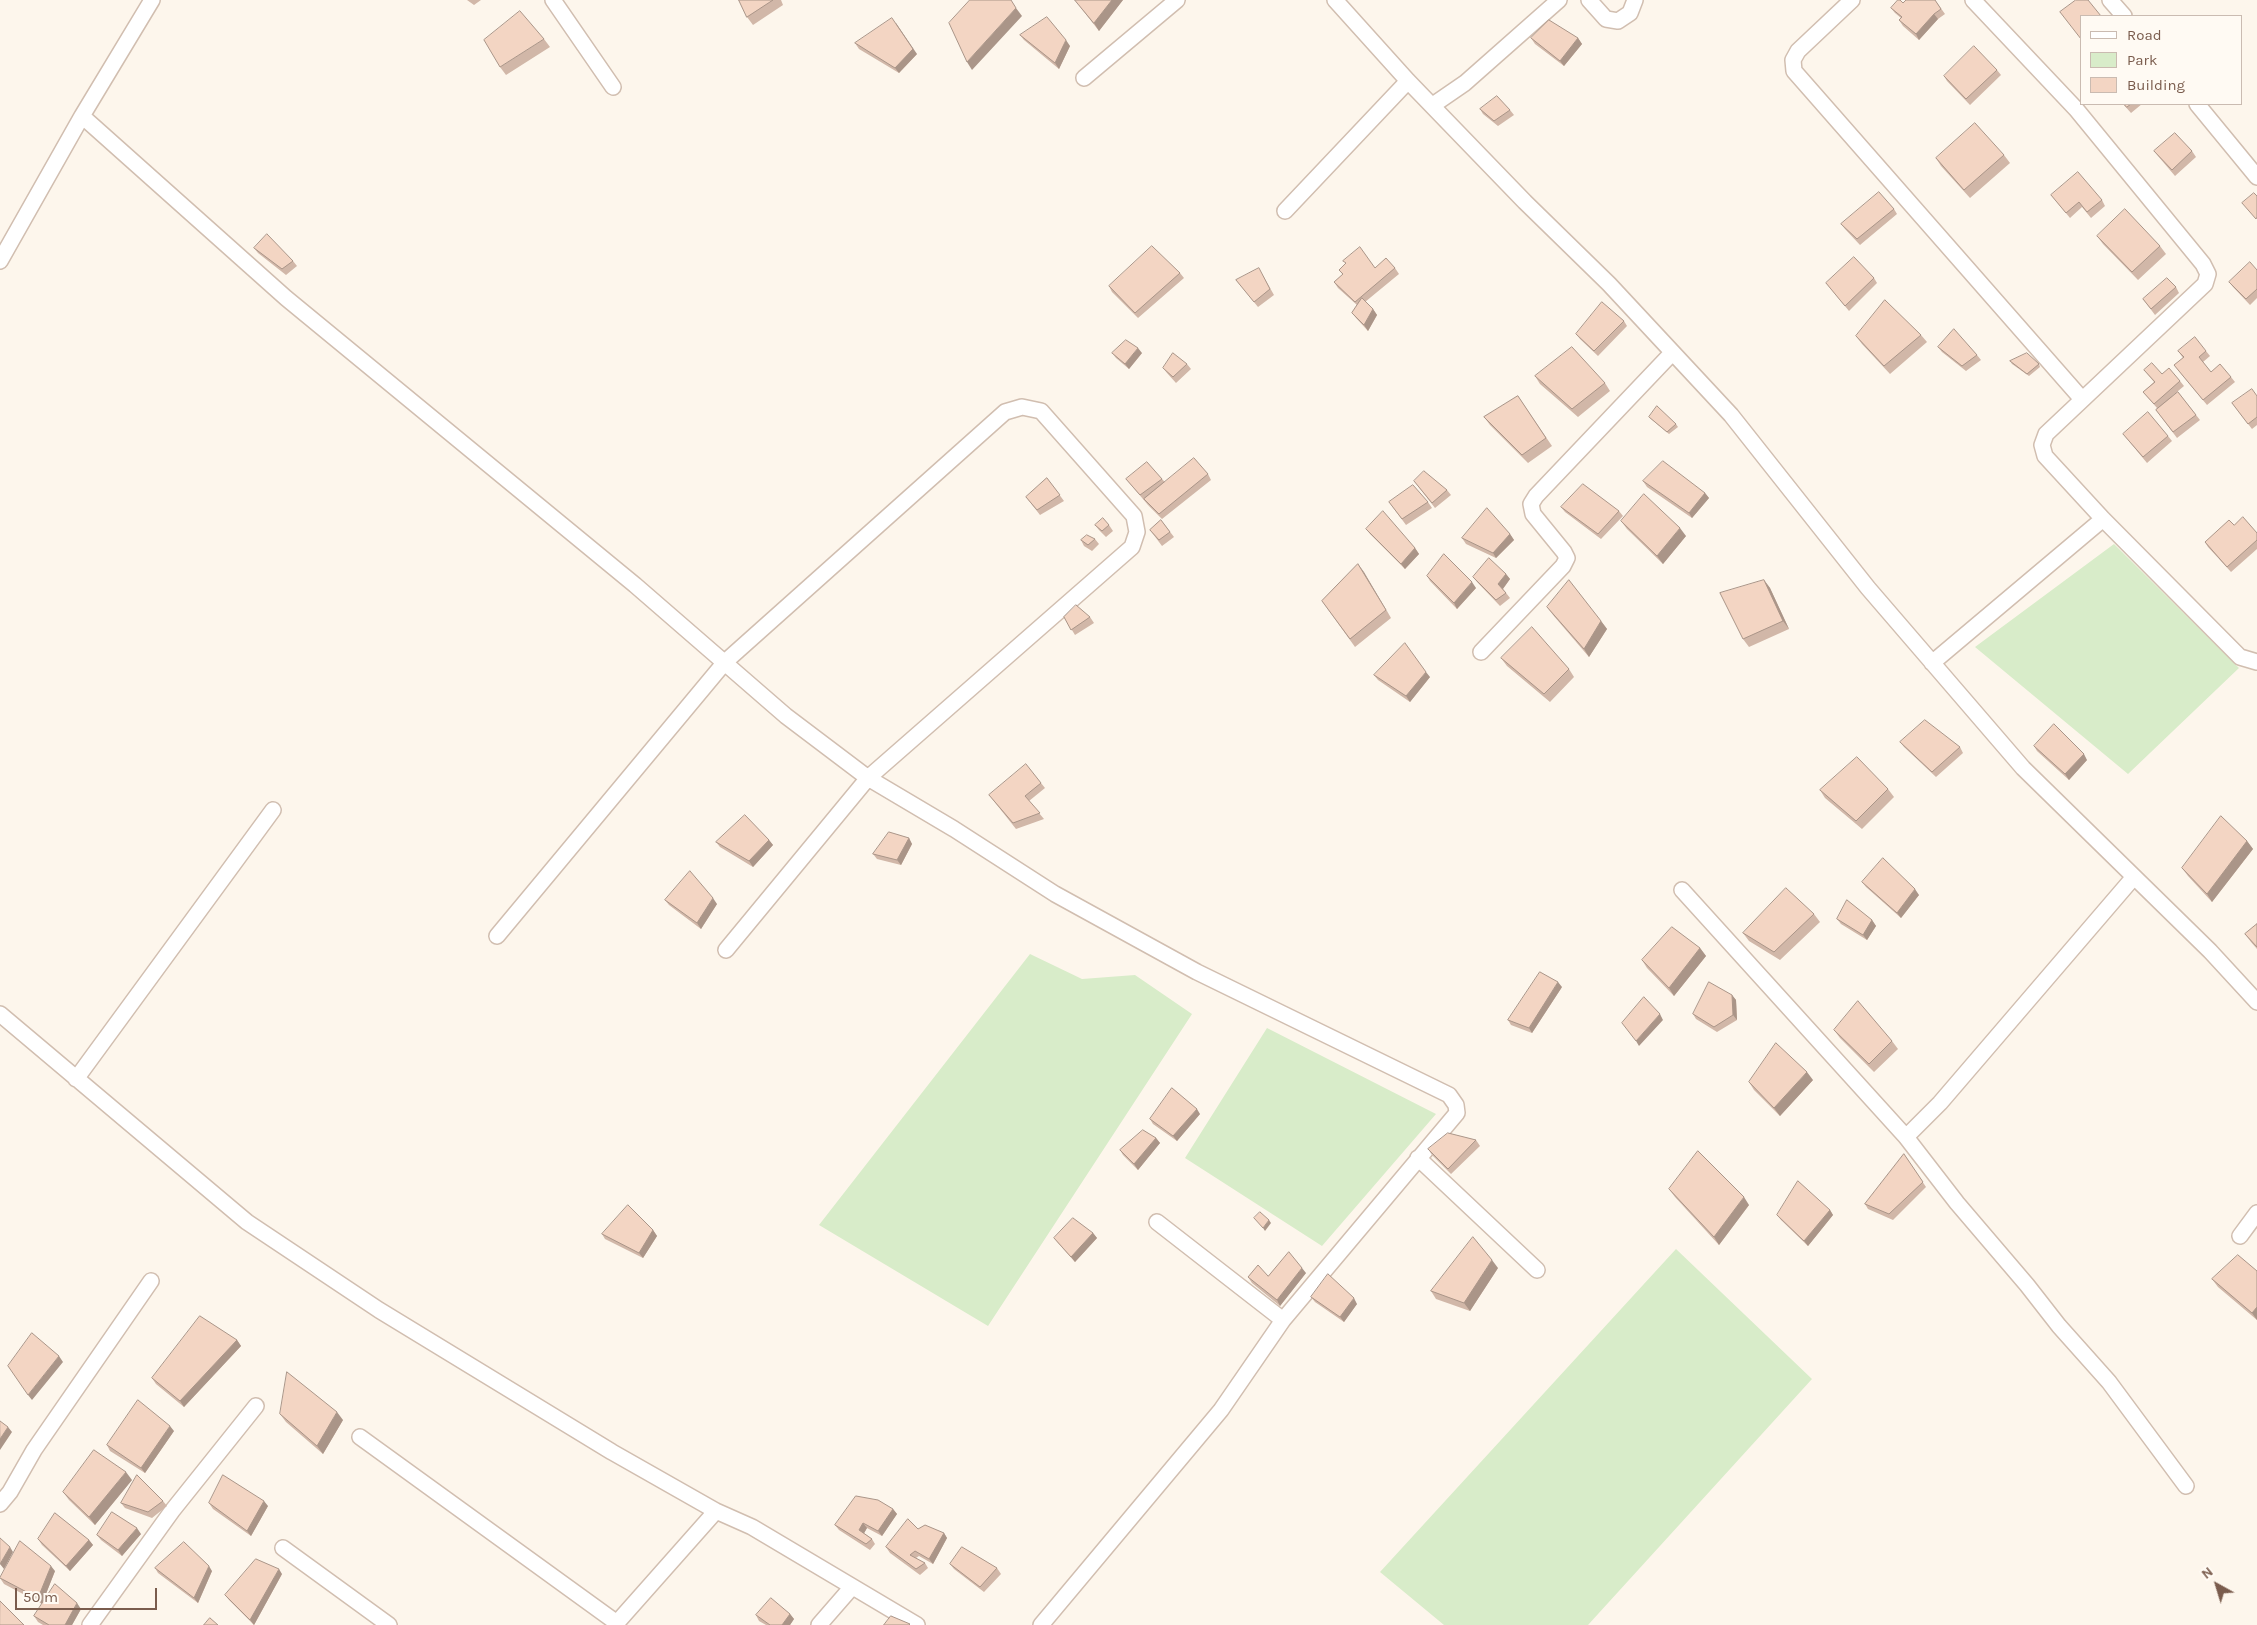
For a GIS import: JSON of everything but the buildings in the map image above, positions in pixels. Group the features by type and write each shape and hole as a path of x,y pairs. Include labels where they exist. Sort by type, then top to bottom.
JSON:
{"street":[{"path":"0,261 82,116 152,0"},
{"path":"553,0 613,87"},
{"path":"1084,78 1176,0"},
{"path":"1335,0 1408,81 1525,202 1609,284 1731,415 1868,588 2023,768 2210,951 2257,1002"},
{"path":"1433,105 1465,83 1559,0"},
{"path":"1589,0 1606,19 1618,21 1630,13 1635,0"},
{"path":"1852,0 1798,51 1793,60 1794,71 2081,398"},
{"path":"1973,0 2076,110 2203,264 2208,274 2205,284 2081,398 2046,434 2042,445 2045,456 2104,519 2240,657 2257,662"},
{"path":"2110,0 2123,15"},
{"path":"1285,211 1408,81"},
{"path":"2197,105 2257,177"},
{"path":"82,116 286,298 635,585 786,716 868,778 954,829 1055,894 1197,972 1449,1095 1456,1104 1457,1113 1283,1320 1220,1410 1041,1625"},
{"path":"1481,652 1563,566 1567,558 1533,514 1531,504 1536,496 1672,353"},
{"path":"497,936 724,662 1005,412 1022,408 1040,411 1134,516 1137,532 1132,547 868,778 726,950"},
{"path":"1932,662 2104,519"},
{"path":"76,1079 273,810"},
{"path":"1906,1137 1940,1103 2134,878"},
{"path":"1682,890 1906,1137 1957,1203 2027,1285 2059,1326 2109,1382 2186,1486"},
{"path":"0,1014 247,1222 444,1351 612,1452 716,1511 752,1527 917,1625"},
{"path":"1418,1158 1537,1270"},
{"path":"2240,1236 2257,1213"},
{"path":"1157,1222 1283,1320"},
{"path":"0,1504 10,1492 34,1450 151,1281"},
{"path":"90,1625 172,1511 256,1406"},
{"path":"360,1437 616,1624 716,1511"},
{"path":"283,1548 389,1625"},
{"path":"819,1625 852,1587"}],"green space":[{"path":"2114,544 2239,668 2128,774 1975,647"},
{"path":"1030,954 1082,979 1135,975 1192,1014 988,1326 819,1225"},
{"path":"1267,1028 1436,1114 1322,1246 1185,1158"},
{"path":"1676,1249 1812,1379 1588,1625 1444,1625 1380,1572"}]}
